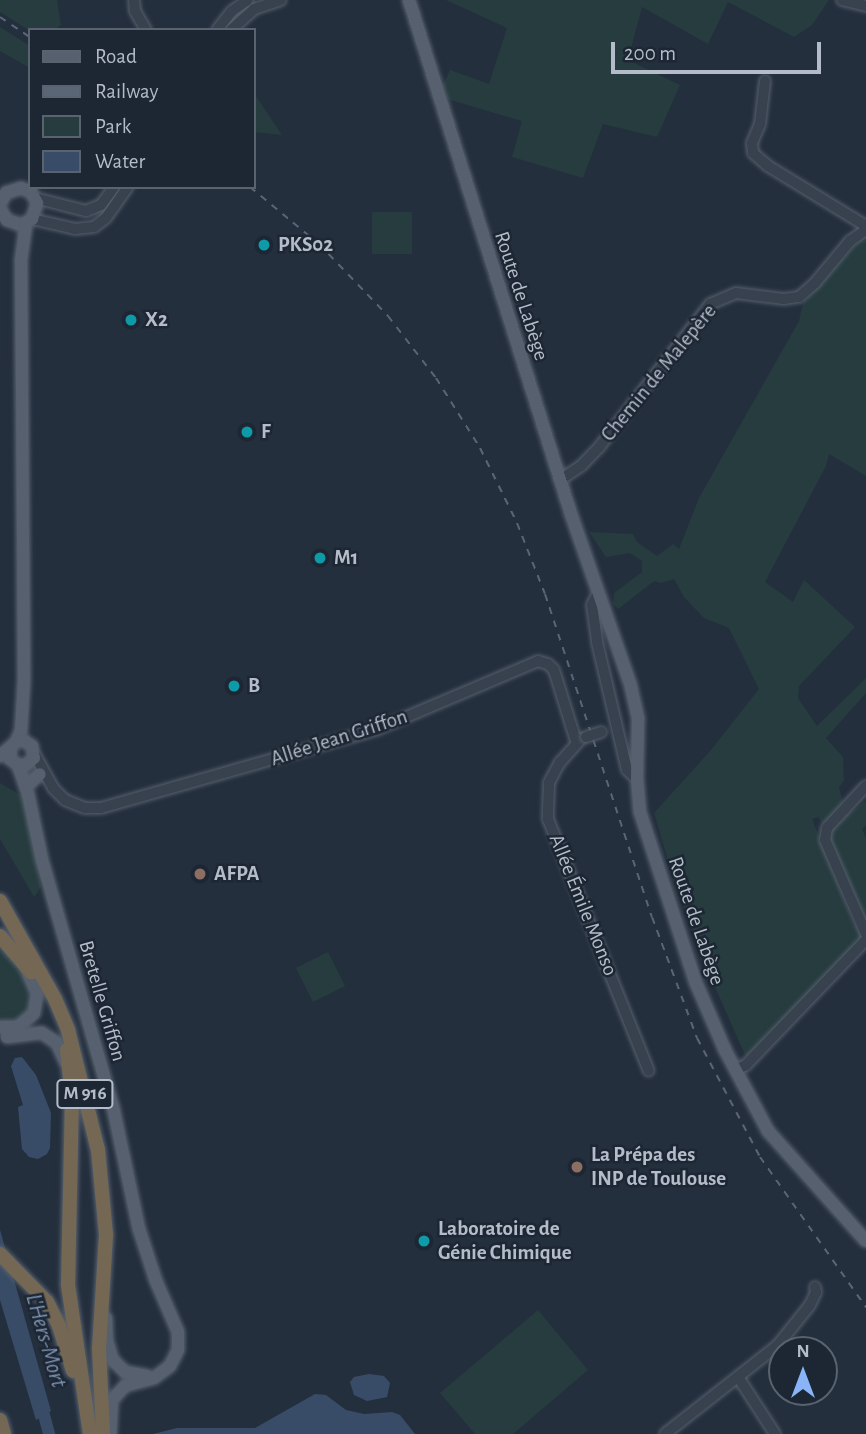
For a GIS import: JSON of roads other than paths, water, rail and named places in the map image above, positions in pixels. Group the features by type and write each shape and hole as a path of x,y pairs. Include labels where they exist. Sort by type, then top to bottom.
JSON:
{"highway":[{"path":"0,901 42,977"},
{"name":"M 916","path":"0,933 42,977 68,1030 98,1150 105,1217 99,1382 103,1434"},
{"name":"M 916","path":"0,933 47,997 62,1031 72,1097 68,1285 90,1434"},
{"path":"0,1254 47,1302 69,1356 85,1434"},
{"path":"0,1420 4,1434"}],"main road":[{"name":"Route de Labège","path":"408,2 597,595 615,636 638,719 637,779 640,812 680,938 735,1070 774,1140 866,1241"},
{"path":"21,260 1,199 21,188 35,198 37,209 29,221 21,260 24,680 22,726 9,748 10,758 30,768"},
{"path":"10,223 29,221"},
{"path":"24,680 30,768"},
{"path":"9,748 23,740 30,768"},
{"path":"0,765 30,768"},
{"name":"Bretelle Griffon","path":"30,768 42,860 113,1107 139,1229 156,1281 178,1332 175,1358 161,1373"},
{"path":"0,1027 18,1027 27,1021 37,1002 35,985 20,958"},
{"path":"0,1035 42,1033 57,1043 68,1069"},
{"path":"102,1305 107,1320 109,1352 118,1367 135,1376 161,1373"},
{"path":"110,1434 110,1408 118,1391 161,1373"}],"street":[{"path":"134,0 135,11 145,28"},
{"path":"219,28 232,11 248,0"},
{"path":"233,28 254,9 281,0"},
{"path":"842,0 866,6"},
{"name":"Chemin de Malepère","path":"560,480 581,466 600,446 710,304 736,293 784,299 799,297 815,284 850,241 866,228 768,166 753,153 752,143 760,124 765,81"},
{"path":"35,198 86,211 97,208 113,189"},
{"path":"29,221 87,229 106,218 127,189"},
{"name":"Route de Labège","path":"597,595 592,612 616,728 627,770 637,779"},
{"path":"600,650 615,636"},
{"name":"Allée Jean Griffon","path":"30,768 73,805 85,808 101,807 378,729 537,662 545,663 554,670 581,739"},
{"path":"581,739 616,728"},
{"name":"Allée Émile Monso","path":"581,739 549,783 548,819 649,1071"},
{"path":"866,786 827,828 825,840 851,906 866,934"},
{"path":"735,1070 746,1065 866,940"},
{"path":"665,1434 785,1338 814,1299 815,1287"},
{"path":"738,1377 775,1434"}],"water":[{"path":"22,1057 36,1075 51,1113 50,1148 47,1154 38,1159 29,1157 22,1149 18,1107 23,1105 11,1066 15,1058"},
{"path":"0,1230 51,1411 36,1420 0,1300"},
{"path":"369,1374 384,1376 390,1383 387,1397 367,1401 354,1395 350,1382 354,1377"},
{"path":"315,1394 326,1395 346,1410 364,1414 392,1412 400,1415 415,1434 153,1434 177,1428 255,1428"}],"waterway":[{"name":"L'Hers-Mort","path":"40,1400 49,1434"}],"railway":[{"path":"0,17 28,36"},
{"path":"252,189 319,244 388,316 436,378 480,448 517,523 545,594 652,917 697,1038 760,1157 866,1307"}],"place":[{"name":"PKS02","path":"264,245"},
{"name":"X2","path":"131,320"},
{"name":"F","path":"247,432"},
{"name":"M1","path":"320,558"},
{"name":"B","path":"234,686"},
{"name":"AFPA","path":"200,874"},
{"name":"La Prépa des INP de Toulouse","path":"577,1167"},
{"name":"Laboratoire de Génie Chimique","path":"424,1241"}]}
